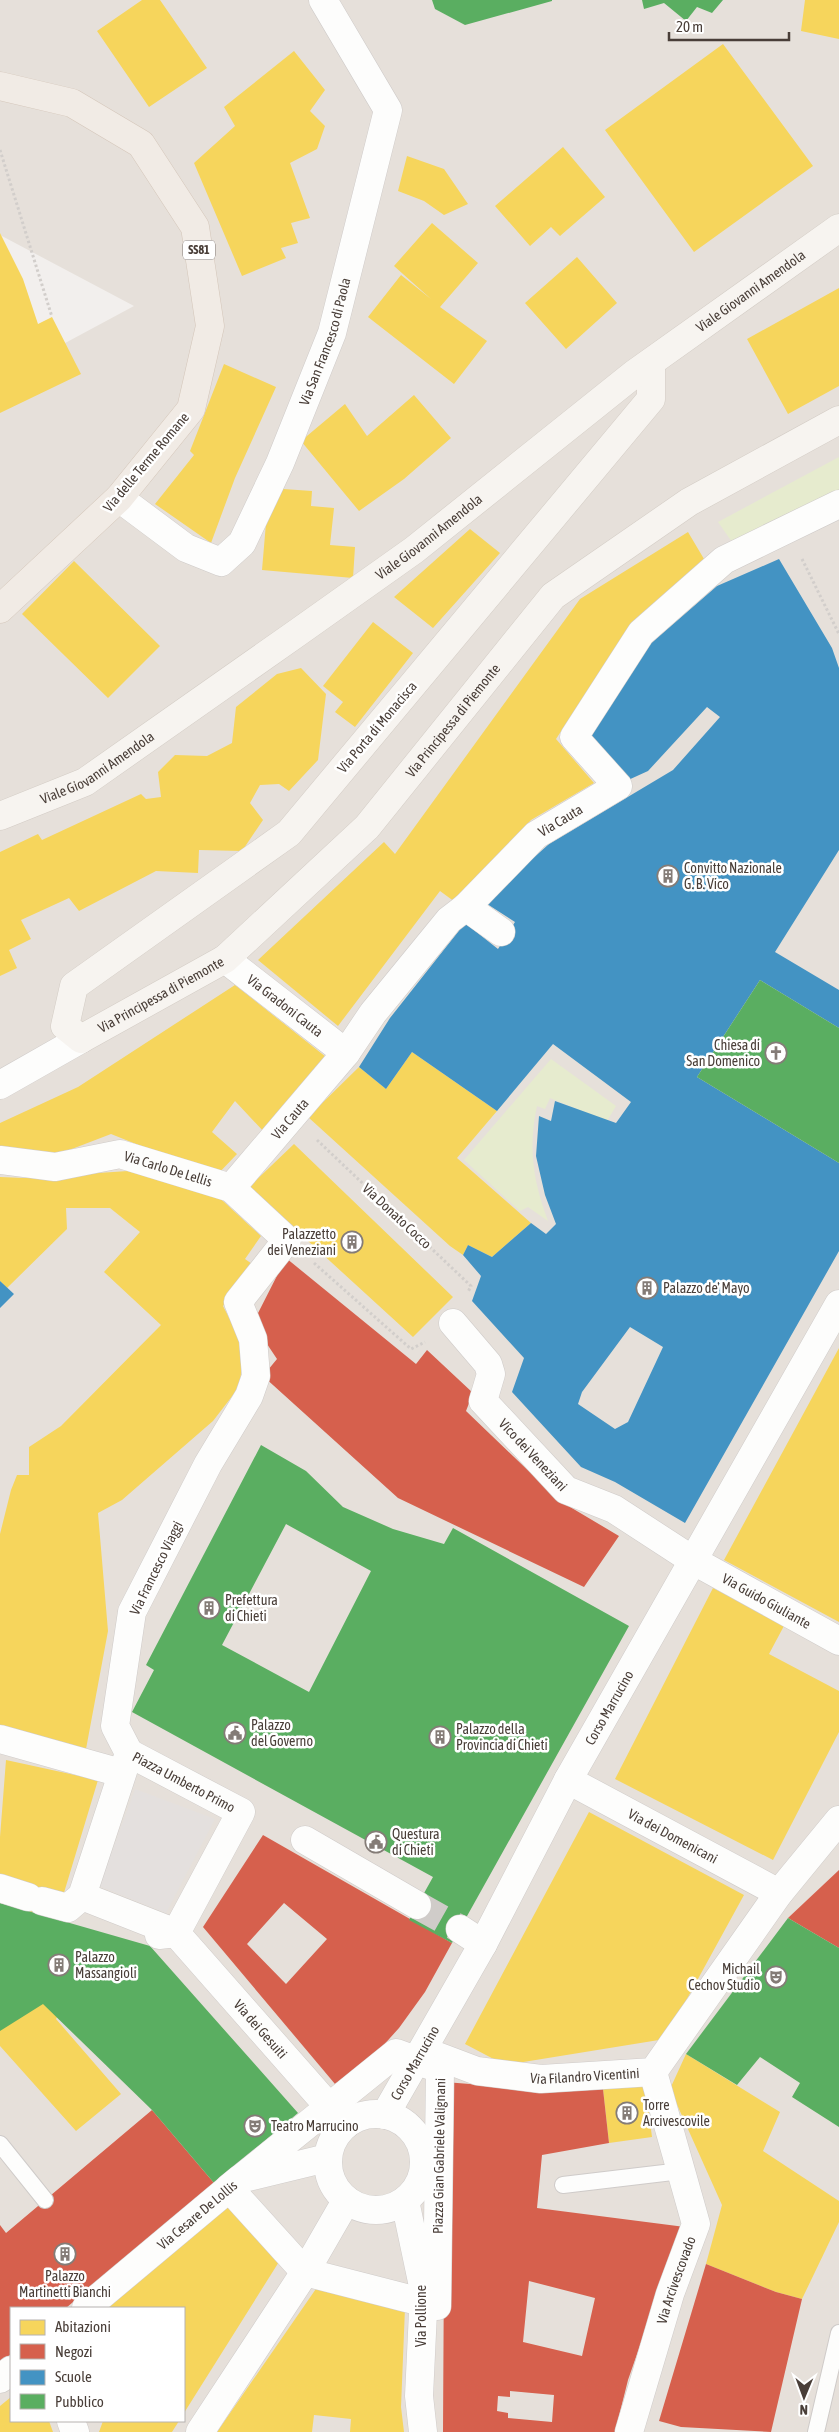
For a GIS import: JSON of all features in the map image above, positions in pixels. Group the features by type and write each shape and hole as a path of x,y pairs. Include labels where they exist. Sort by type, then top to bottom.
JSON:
{"main road":[{"name":"Via delle Terme Romane","path":"0,86 72,103 141,144 195,227 210,326 191,409 119,498 0,609"}],"street":[{"name":"Via San Francesco di Paola","path":"119,498 186,548 221,562 242,543 280,463 332,333 388,110 323,0"},
{"name":"Viale Giovanni Amendola","path":"0,816 85,782 414,550 634,374 839,228"},
{"name":"Via Porta di Monacisca","path":"81,1038 65,1026 74,986 289,833 651,399 651,363"},
{"name":"Via Principessa di Piemonte","path":"81,1038 225,959 367,827 553,596 689,502 839,420"},
{"name":"Via Cauta","path":"231,1188 346,1052 373,1013 449,920 466,907 536,835 618,786 574,736 641,633 724,560 839,504"},
{"path":"466,907 501,932"},
{"name":"Via Gradoni Cauta","path":"225,959 346,1052"},
{"path":"0,1085 81,1038"},
{"name":"Via Carlo De Lellis","path":"0,1160 55,1167 120,1154 231,1188 287,1240"},
{"name":"Via Francesco Viaggi","path":"125,1763 115,1726 132,1612 208,1464 249,1396 256,1376 253,1339 238,1302 287,1240"},
{"name":"Corso Marrucino","path":"385,2115 483,1944 568,1780 839,1304"},
{"name":"Vico dei Veneziani","path":"453,1324 488,1364 491,1374 483,1401 566,1490 614,1509 694,1561"},
{"name":"Via Guido Giuliante","path":"694,1561 839,1641"},
{"path":"0,1740 125,1763"},
{"name":"Piazza Umberto Primo","path":"75,1902 125,1763 241,1812 176,1933"},
{"name":"Via dei Domenicani","path":"568,1780 779,1893"},
{"name":"Via Filandro Vicentini","path":"419,2055 476,2072 541,2079 653,2072 779,1893 839,1820"},
{"path":"305,1840 417,1905"},
{"path":"0,1888 35,1899 75,1902 176,1933"},
{"path":"460,1929 483,1944"},
{"name":"Via dei Gesuiti","path":"176,1933 337,2116"},
{"name":"Piazza Gian Gabriele Valignani","path":"229,2188 337,2116 396,2053 419,2055 440,2069 437,2306 423,2302"},
{"name":"Via Arcivescovado","path":"629,2432 670,2294 696,2224 653,2072"},
{"name":"Piazza Gian Gabriele Valignani","path":"337,2116 354,2119 370,2114 385,2115 401,2120 413,2131 422,2145 425,2160 423,2176 416,2190 405,2201"},
{"name":"Piazza Gian Gabriele Valignani","path":"327,2158 337,2116"},
{"path":"327,2158 328,2174 335,2189 346,2201 360,2209 376,2211 391,2208 405,2201"},
{"name":"Via Cesare De Lollis","path":"87,2307 109,2280 240,2179 327,2158"},
{"path":"229,2188 305,2272 423,2302"},
{"path":"200,2432 305,2272 346,2201"},
{"name":"Via Pollione","path":"405,2201 424,2291 419,2396 423,2432"}],"lane":[{"path":"0,2144 45,2200"},
{"path":"563,2185 681,2171"},
{"path":"816,2432 839,2333"}],"path":[{"path":"0,150 52,316"},
{"path":"788,530 839,634"},
{"name":"Via Donato Cocco","path":"292,1117 471,1286 453,1324"},
{"path":"287,1240 411,1350 442,1334 453,1324"}],"shaded area":[{"path":"0,0 839,0 839,2432 0,2432 0,378 134,306 0,235"},
{"path":"135,1789 215,1819 166,1913 99,1886"}],"green space":[{"path":"839,457 839,496 737,549 718,522"},
{"path":"551,1059 616,1106 607,1121 550,1098 545,1109 537,1106 533,1136 534,1164 539,1192 548,1221 528,1207 520,1211 464,1160"}],"building: Abitazioni":[{"path":"142,0 160,0 207,68 149,107 97,31"},
{"path":"805,0 839,0 839,39 801,31"},
{"path":"723,44 813,166 694,252 605,130"},
{"path":"294,51 325,90 310,111 325,126 317,149 290,163 310,218 291,223 298,243 281,248 286,258 242,276 194,163 235,126 224,107"},
{"path":"563,147 605,197 560,236 551,227 530,246 495,206"},
{"path":"407,156 444,169 468,204 444,215 424,201 398,191"},
{"path":"432,223 478,263 440,307 487,341 454,384 368,317 401,275 431,299 394,266"},
{"path":"0,233 23,279 38,324 52,317 81,374 0,413"},
{"path":"577,257 617,303 566,349 525,303"},
{"path":"839,288 839,386 788,414 747,339"},
{"path":"224,364 276,387 235,478 211,543 155,504 194,455 190,451"},
{"path":"414,395 451,438 404,479 359,511 301,441 345,404 367,436"},
{"path":"269,488 312,491 311,506 334,508 330,545 355,547 353,578 262,570"},
{"path":"470,529 500,553 433,628 394,597"},
{"path":"688,532 704,559 630,627 556,739 594,783 531,820 455,902 440,891 338,1026 258,960 384,842 395,854 580,599"},
{"path":"74,561 160,646 108,698 22,614"},
{"path":"373,622 413,653 355,727 335,712 343,702 323,686"},
{"path":"301,668 326,694 318,760 289,791 279,784 260,785 250,803 263,820 242,851 199,850 198,873 156,871 79,911 69,898 21,920 31,939 9,950 17,968 0,976 0,852 38,834 42,840 141,794 146,799 161,797 158,772 175,755 207,756 232,743 236,707 277,674"},
{"path":"235,985 326,1057 265,1133 235,1101 212,1132 237,1154 216,1176 111,1134 51,1157 0,1149 0,1123 78,1087"},
{"path":"412,1052 497,1111 457,1158 531,1223 492,1257 468,1245 463,1255 450,1246 308,1117 359,1067 386,1089"},
{"name":"Palazzetto dei Veneziani","path":"294,1144 453,1297 413,1337 249,1187"},
{"path":"128,1171 210,1189 261,1236 245,1259 255,1266 223,1306 243,1345 240,1386 213,1421 122,1500 98,1513 108,1631 86,1749 0,1730 0,1534 11,1490 17,1475 29,1475 29,1447 61,1426 161,1325 104,1272 140,1232 110,1208 66,1208 67,1229 7,1288 0,1281 0,1177 24,1178"},
{"path":"839,1348 839,1622 724,1560"},
{"path":"713,1588 785,1624 769,1654 839,1691 839,1732 773,1860 615,1779"},
{"path":"6,1760 98,1780 63,1896 38,1914 25,1910 31,1887 0,1878 0,1837"},
{"path":"589,1812 744,1895 665,2039 505,2065 465,2044"},
{"name":"Palazzo Massangioli","path":"0,1909 135,1947 102,1983 72,1989 56,2019 121,2094 76,2131 0,2046"},
{"path":"686,2054 780,2112 763,2151 839,2201 839,2222 802,2299 776,2292 706,2264 722,2205 670,2089"},
{"name":"Torre Arcivescovile","path":"645,2084 652,2137 609,2143 603,2089"},
{"path":"232,2200 282,2257 185,2411 185,2307 109,2307"},
{"path":"320,2283 405,2308 401,2407 404,2432 350,2432 351,2419 314,2415 312,2432 217,2432"},
{"path":"10,2398 10,2422 49,2422 53,2432 0,2432 0,2406"},
{"path":"103,2422 178,2422 172,2432 99,2432"}],"building: Negozi":[{"path":"286,1258 416,1364 427,1350 473,1393 466,1411 560,1501 619,1536 584,1587 398,1498 263,1376 277,1359 253,1323"},
{"path":"263,1835 452,1943 425,1992 399,2028 372,2058 335,2084 203,1927","holes":["284,1903 327,1939 286,1984 247,1944"]},
{"path":"839,1870 839,1948 788,1918"},
{"path":"445,2082 530,2089 603,2089 609,2143 542,2155 537,2208 685,2227 674,2248 628,2380 615,2432 443,2432","holes":["529,2281 595,2298 582,2356 523,2342","510,2391 554,2395 552,2422 508,2418 508,2413 497,2411 498,2396 510,2397"]},
{"name":"Palazzo Martinetti Bianchi","path":"152,2110 214,2183 67,2307 10,2307 10,2355 0,2364 0,2225 6,2233"},
{"path":"706,2264 776,2292 802,2299 771,2432 681,2427 659,2421"}],"building: Scuole":[{"path":"779,559 832,648 839,668 839,850 775,952 839,990 839,1028 760,980 697,1077 839,1163 839,1251 685,1523 615,1482 581,1467 512,1392 524,1358 472,1301 481,1276 463,1255 468,1245 492,1257 531,1223 546,1234 556,1224 545,1195 536,1156 539,1116 551,1121 555,1101 616,1123 631,1102 553,1044 497,1111 412,1052 386,1089 359,1067 390,1018 465,923 498,949 515,922 484,902 549,844 673,770 720,717 707,707 648,771 626,781 587,738 643,650 717,586","holes":["630,1327 663,1347 628,1422 615,1429 578,1404 582,1392"]},
{"path":"0,1281 14,1294 0,1308"}],"building: Pubblico":[{"path":"432,0 552,1 465,25 435,9"},
{"path":"642,0 723,0 712,13 697,7 686,21 664,3 644,9"},
{"name":"Chiesa di San Domenico","path":"760,980 839,1028 839,1163 697,1077"},
{"name":"Palazzo della Provincia di Chieti","path":"261,1445 306,1471 343,1507 393,1529 444,1544 453,1528 629,1626 452,1943 409,1920 433,1877 132,1712 154,1670 146,1665","holes":["286,1524 371,1571 309,1692 222,1645"]},
{"path":"0,1903 150,1946 298,2113 214,2183 152,2110 43,2004 0,2031"},
{"path":"788,1918 839,1948 839,2127 792,2097 800,2083 760,2057 737,2085 686,2054"}],"tunnel":[{"path":"417,1905 460,1929"}],"place":[{"name":"Convitto Nazionale G. B. Vico","path":"668,876"},
{"name":"Chiesa di San Domenico","path":"776,1053"},
{"name":"Palazzetto dei Veneziani","path":"352,1242"},
{"name":"Palazzo de' Mayo","path":"647,1288"},
{"name":"Prefettura di Chieti","path":"209,1608"},
{"name":"Palazzo del Governo","path":"235,1733"},
{"name":"Palazzo della Provincia di Chieti","path":"440,1737"},
{"name":"Questura di Chieti","path":"376,1842"},
{"name":"Palazzo Massangioli","path":"59,1965"},
{"name":"Michail Cechov Studio","path":"776,1977"},
{"name":"Torre Arcivescovile","path":"627,2113"},
{"name":"Teatro Marrucino","path":"255,2126"},
{"name":"Palazzo Martinetti Bianchi","path":"65,2254"}]}
